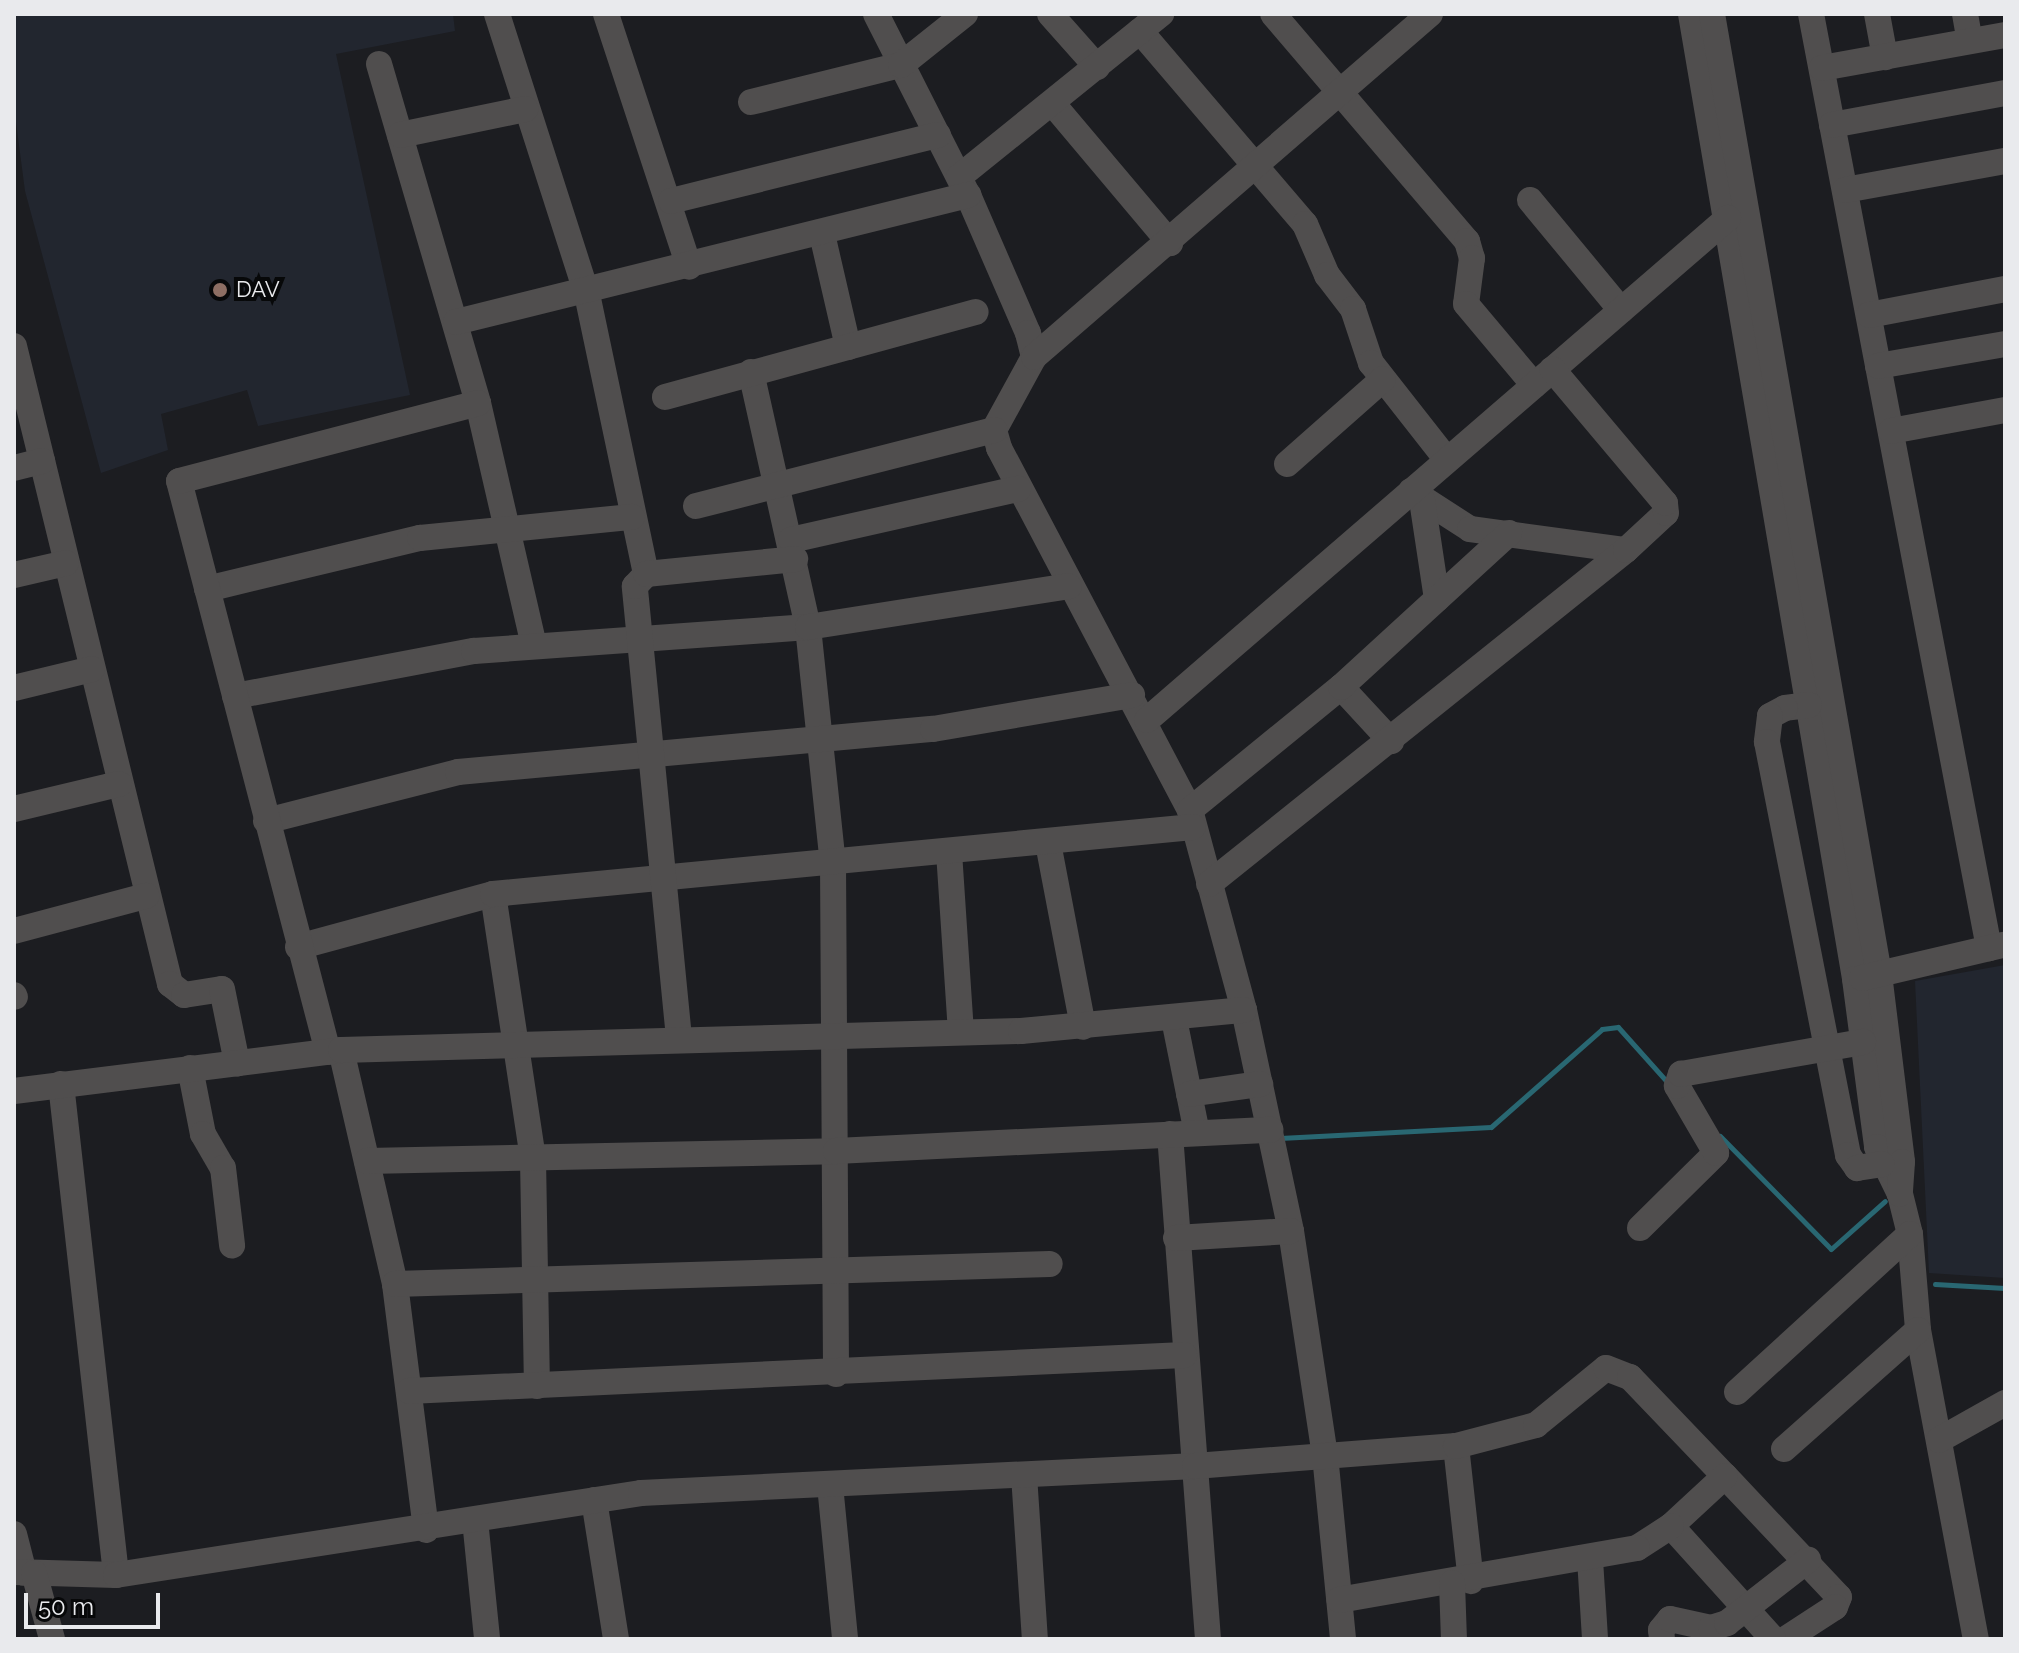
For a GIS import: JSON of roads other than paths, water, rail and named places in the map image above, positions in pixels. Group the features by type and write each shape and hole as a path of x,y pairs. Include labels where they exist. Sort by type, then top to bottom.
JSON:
{"street":[{"path":"497,14 525,109 587,294 646,574"},
{"path":"606,14 671,201 689,267"},
{"path":"876,14 964,186 1034,357"},
{"path":"751,102 901,65 965,14"},
{"path":"1050,14 1097,67"},
{"path":"456,322 587,294 822,234 964,186 1053,104 1161,14"},
{"path":"1209,884 1626,550 1657,524 1665,503 1543,377 1466,304 1472,258 1467,241 1343,92 1273,14"},
{"path":"1811,14 1878,366 1997,946 1867,976"},
{"path":"1877,14 1885,57"},
{"path":"1965,14 1970,41"},
{"path":"696,506 994,430 1034,357 1170,243 1425,16"},
{"path":"1702,18 1728,218 1832,839 1867,976 1863,1042 1882,1164 1900,1194 1910,1234 1918,1330 1976,1639"},
{"path":"1702,18 1867,976 1902,1162 1900,1194"},
{"path":"1140,31 1310,232 1327,275 1353,309 1363,350 1447,460"},
{"path":"1822,68 2005,35"},
{"path":"379,64 478,403 512,533 534,645"},
{"path":"1832,125 2005,93"},
{"path":"1053,104 1170,243"},
{"path":"400,135 525,109"},
{"path":"671,201 938,135"},
{"path":"1845,190 2005,161"},
{"path":"1530,200 1621,310"},
{"path":"1147,720 1416,495 1447,460 1728,218"},
{"path":"822,234 848,347"},
{"path":"1869,315 2005,289"},
{"path":"665,397 976,312"},
{"path":"1878,366 2005,344"},
{"path":"14,346 146,896 170,984 184,995 213,989 227,996 237,1063"},
{"path":"751,372 808,627 833,863 833,1036 839,1271 836,1374"},
{"path":"1287,464 1383,379"},
{"path":"426,1530 395,1284 367,1161 298,947 179,481 183,477 478,403"},
{"path":"1891,431 2005,410"},
{"path":"994,430 1018,489 1069,586 1147,720 1192,818 1244,1010 1291,1231 1325,1455 1343,1639"},
{"path":"14,468 42,461"},
{"path":"679,1038 635,586 646,574 793,550 1018,489"},
{"path":"1416,495 1470,529 1626,550"},
{"path":"1416,495 1437,599"},
{"path":"207,589 389,543 512,533 632,517"},
{"path":"298,947 493,894 662,876 1048,843 1192,818 1509,533"},
{"path":"14,575 66,563"},
{"path":"235,696 431,657 534,645 808,627 1069,586"},
{"path":"14,688 92,669"},
{"path":"1341,687 1391,741"},
{"path":"266,821 458,772 652,758 933,729 1132,695"},
{"path":"1809,705 1785,708 1770,716 1765,729 1824,1047 1851,1163 1864,1169 1882,1164"},
{"path":"14,809 119,784"},
{"path":"1787,848 1832,839"},
{"path":"1048,843 1083,1027"},
{"path":"949,852 961,1032"},
{"path":"493,894 533,1159 537,1386"},
{"path":"14,931 146,896"},
{"path":"14,1091 334,1051 517,1042 1083,1027 1244,1010"},
{"path":"1174,1019 1197,1133"},
{"path":"1640,1228 1716,1153 1677,1086 1681,1074 1863,1042"},
{"path":"190,1068 203,1134 223,1168 232,1245"},
{"path":"61,1084 116,1575"},
{"path":"1189,1094 1260,1084"},
{"path":"367,1161 836,1151 1270,1130"},
{"path":"1170,1134 1184,1355 1208,1639"},
{"path":"1176,1238 1291,1231"},
{"path":"1737,1392 1910,1234"},
{"path":"395,1284 1050,1264"},
{"path":"1784,1449 1918,1330"},
{"path":"409,1391 836,1374 1184,1355"},
{"path":"24,1573 116,1575 426,1530 641,1493 1195,1466 1456,1446 1522,1432 1592,1376 1618,1369 1682,1427 1836,1591 1839,1602 1786,1639"},
{"path":"1939,1440 2005,1403"},
{"path":"1454,1639 1461,1582 1456,1446"},
{"path":"1024,1475 1035,1639"},
{"path":"1340,1600 1461,1582 1637,1548 1671,1526 1725,1476"},
{"path":"830,1485 845,1639"},
{"path":"594,1500 616,1639"},
{"path":"475,1520 487,1639"},
{"path":"1671,1526 1773,1639"},
{"path":"14,1534 24,1573 52,1639"},
{"path":"1590,1559 1595,1639"},
{"path":"1662,1639 1661,1630 1670,1619 1720,1627 1808,1560"}],"waterway":[{"path":"1280,1138 1491,1127 1602,1029 1618,1027 1668,1083"},
{"path":"1720,1136 1831,1249 1885,1201"},
{"path":"1935,1284 2005,1288"}],"place":[{"name":"DAV","path":"220,290"}]}
